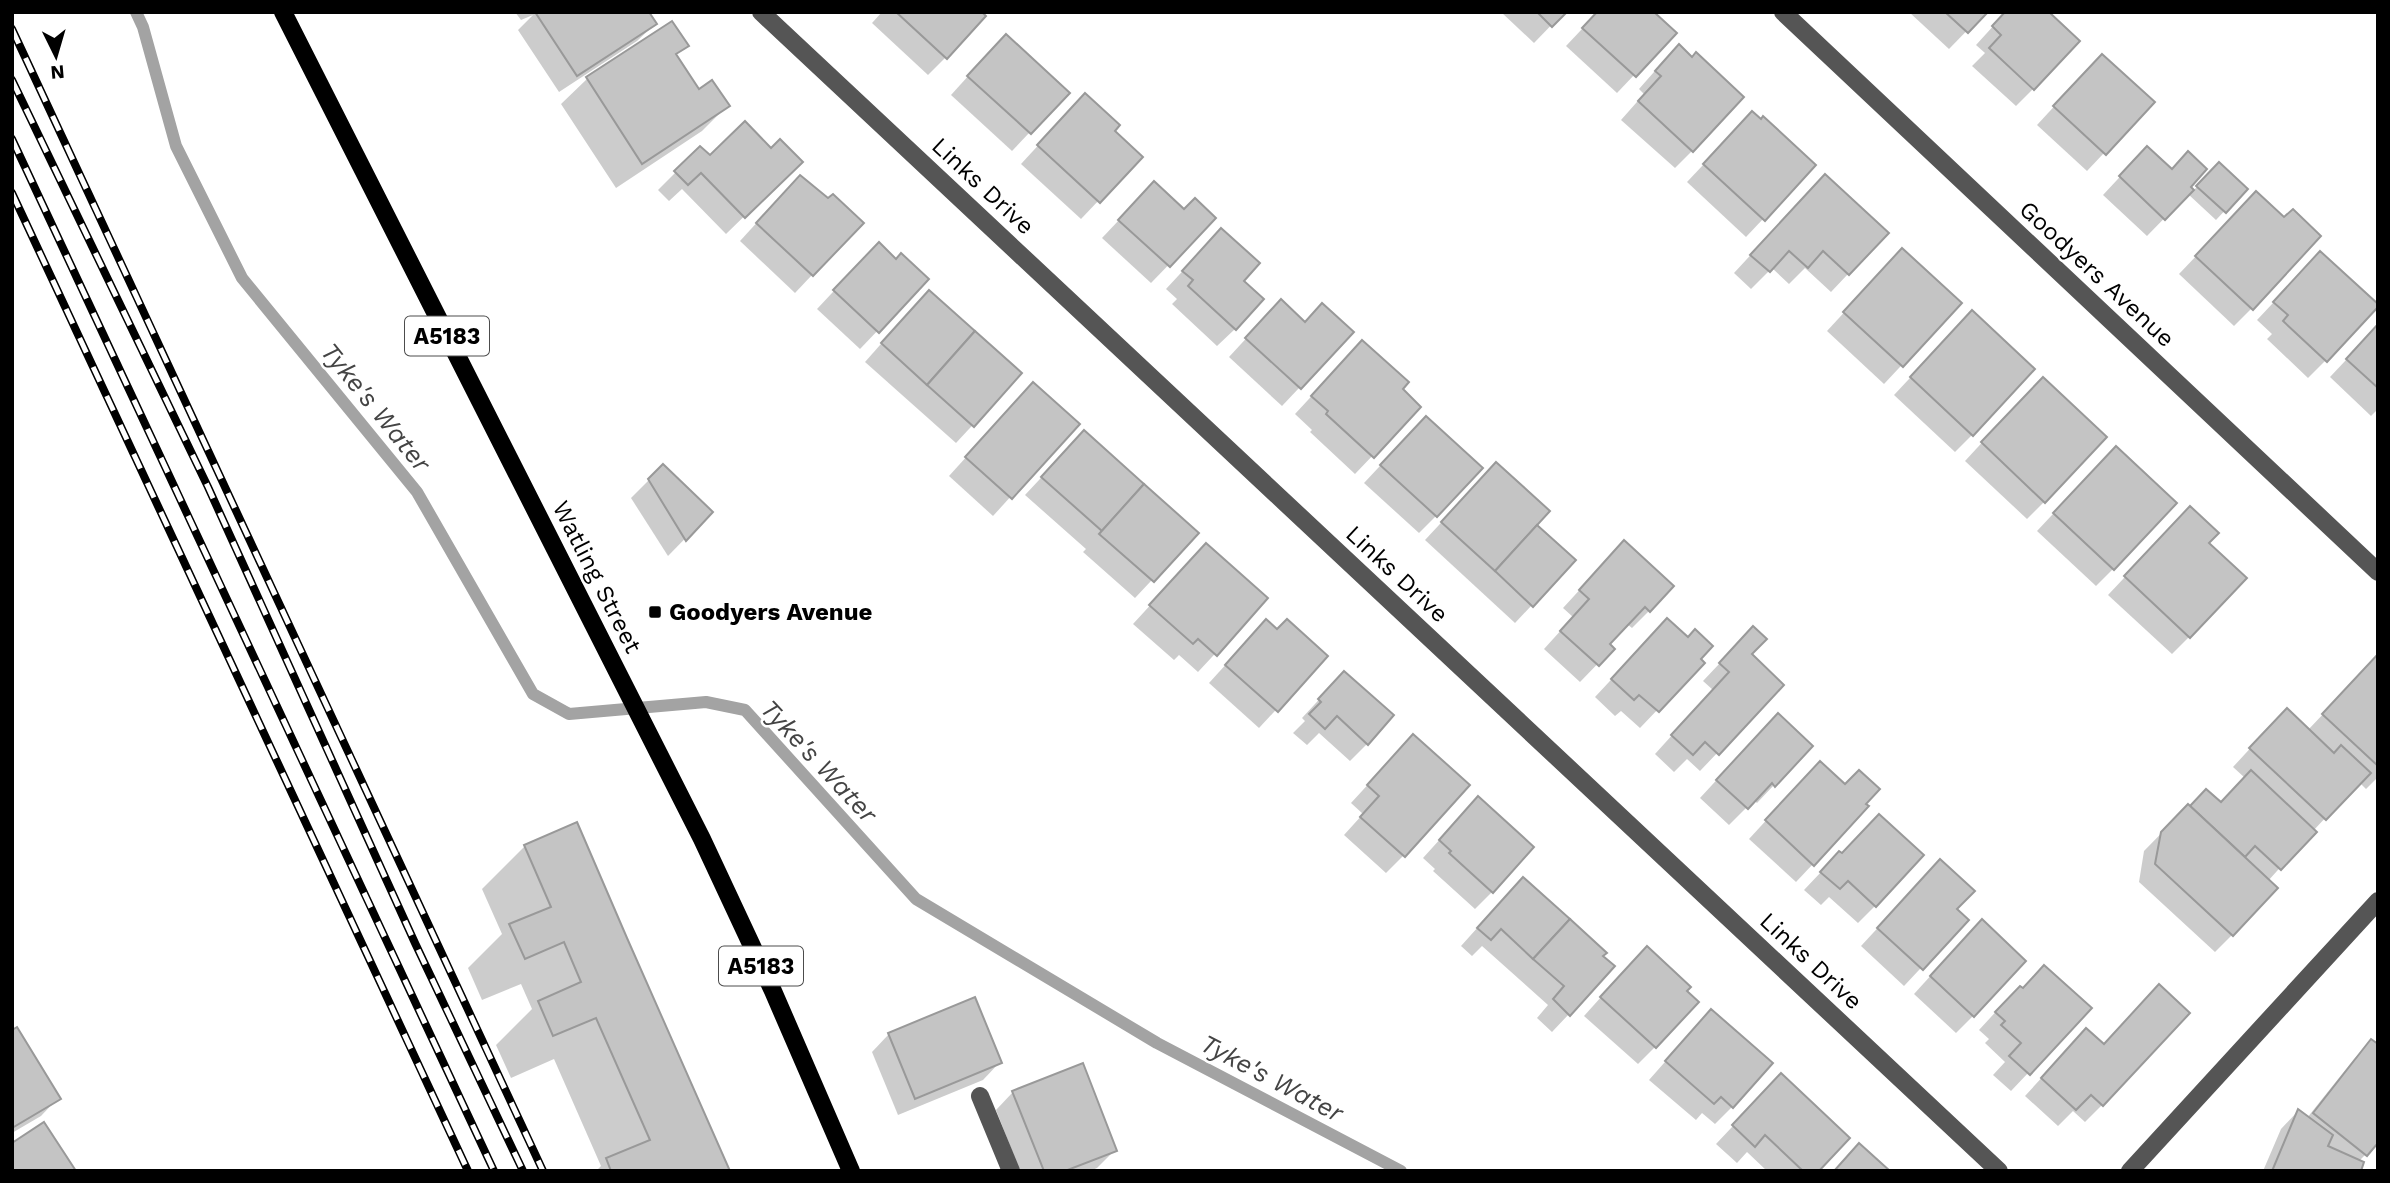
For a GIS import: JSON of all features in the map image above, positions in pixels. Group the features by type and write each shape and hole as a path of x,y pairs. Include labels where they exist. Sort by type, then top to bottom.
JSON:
{"main road":[{"name":"Watling Street","path":"283,12 665,764 773,991 851,1171"}],"street":[{"name":"Links Drive","path":"761,12 1999,1171"},
{"name":"Goodyers Avenue","path":"1783,12 2378,572"},
{"path":"2130,1171 2378,901"},
{"path":"980,1096 1011,1171"}],"building":[{"path":"535,12 649,12 657,24 577,76"},
{"path":"896,12 982,12 986,16 947,59"},
{"path":"1537,12 1567,12 1552,27"},
{"path":"1597,12 1654,12 1677,33 1636,77 1582,28"},
{"path":"1945,12 1988,12 1968,33"},
{"path":"2005,12 2049,12 2080,41 2034,90 1989,48 2001,35 1992,26"},
{"path":"672,21 689,46 676,54 699,89 712,80 730,106 642,164 586,77"},
{"path":"1006,34 1070,93 1031,134 967,76"},
{"path":"1679,44 1692,57 1696,52 1744,97 1693,152 1638,101 1661,76 1655,71"},
{"path":"2102,54 2155,102 2106,155 2053,106"},
{"path":"1085,93 1120,125 1115,131 1143,157 1100,203 1037,145"},
{"path":"1752,111 1761,119 1763,116 1816,165 1765,221 1703,164"},
{"path":"745,121 771,148 780,139 803,162 745,218 701,173 688,185 674,171 700,146 710,155"},
{"path":"2147,146 2172,169 2188,151 2207,169 2191,187 2194,190 2165,220 2119,176"},
{"path":"2219,162 2248,189 2226,213 2196,186"},
{"path":"1825,174 1889,233 1849,275 1823,251 1808,268 1789,251 1770,272 1750,255"},
{"path":"800,175 828,198 833,194 864,223 813,276 756,223"},
{"path":"1154,181 1184,209 1195,198 1216,218 1170,267 1118,220"},
{"path":"2256,191 2284,217 2293,209 2321,236 2253,310 2195,256"},
{"path":"1221,228 1260,263 1244,281 1264,299 1236,330 1188,286 1193,280 1182,271"},
{"path":"879,242 896,259 901,253 929,279 879,333 833,290"},
{"path":"1902,248 1962,303 1903,367 1843,312"},
{"path":"2320,251 2378,304 2327,362 2283,321 2288,315 2273,302"},
{"path":"929,290 975,331 927,385 881,343"},
{"path":"1281,299 1305,322 1322,303 1354,332 1301,389 1245,338"},
{"path":"1972,310 2035,369 1973,436 1910,377"},
{"path":"2378,324 2378,388 2346,359"},
{"path":"975,331 1022,373 974,427 927,385"},
{"path":"1362,340 1409,382 1403,389 1421,407 1374,458 1326,414 1328,411 1311,396"},
{"path":"2043,377 2107,437 2045,503 1981,442"},
{"path":"1033,382 1080,424 1012,499 965,457"},
{"path":"1426,416 1483,468 1437,517 1380,465"},
{"path":"1084,430 1144,484 1102,531 1041,477"},
{"path":"2116,446 2177,503 2114,570 2053,513"},
{"path":"1496,462 1550,511 1495,571 1441,522"},
{"path":"663,464 713,512 686,541 648,479"},
{"path":"1144,484 1199,533 1154,582 1099,534"},
{"path":"2190,506 2219,533 2209,543 2247,578 2190,638 2124,576"},
{"path":"1537,525 1576,560 1533,607 1495,571"},
{"path":"1624,540 1674,586 1650,612 1645,607 1610,644 1615,649 1599,666 1560,631 1589,599 1579,590"},
{"path":"1206,543 1268,598 1217,656 1198,639 1193,644 1149,605"},
{"path":"1667,618 1688,637 1695,629 1713,646 1701,659 1705,663 1659,712 1639,695 1634,700 1611,679"},
{"path":"1266,619 1277,629 1287,619 1328,656 1278,712 1225,665"},
{"path":"1753,626 1767,639 1752,654 1784,685 1719,755 1705,742 1693,755 1671,735 1729,672 1719,663"},
{"path":"2378,654 2378,766 2322,714"},
{"path":"1344,671 1394,715 1368,745 1337,716 1325,729 1309,714 1321,702 1318,699"},
{"path":"2287,708 2334,753 2341,745 2371,773 2326,820 2249,748"},
{"path":"1778,713 1813,746 1775,787 1772,783 1748,809 1716,780"},
{"path":"1413,734 1470,785 1405,857 1360,817 1379,796 1367,785"},
{"path":"1820,761 1845,784 1859,770 1880,789 1866,804 1869,806 1814,866 1765,820"},
{"path":"2251,770 2317,832 2281,870 2255,846 2245,857 2190,806 2206,789 2221,802"},
{"path":"1478,796 1534,847 1493,893 1449,853 1451,851 1439,840"},
{"path":"2188,804 2278,888 2233,936 2155,864 2161,832"},
{"path":"1879,814 1924,855 1876,907 1848,881 1840,889 1820,872"},
{"path":"577,822 730,1171 611,1171 606,1158 650,1140 596,1018 553,1036 538,1001 581,982 564,942 525,959 509,924 551,907 524,845"},
{"path":"1940,859 1975,891 1957,909 1969,920 1923,970 1877,928"},
{"path":"1523,877 1570,919 1533,959 1501,929 1491,940 1477,928"},
{"path":"1570,919 1607,953 1603,956 1615,966 1570,1016 1553,999 1564,986 1533,959"},
{"path":"1982,919 2026,961 1974,1017 1930,976"},
{"path":"1647,946 1691,987 1687,991 1699,1002 1656,1048 1600,997"},
{"path":"2044,965 2092,1008 2030,1075 2009,1056 2021,1043 2001,1025 2005,1021 1995,1012"},
{"path":"2159,984 2190,1013 2103,1106 2091,1095 2076,1110 2041,1078 2086,1028 2104,1044"},
{"path":"975,997 1002,1063 915,1099 888,1033"},
{"path":"1711,1009 1773,1063 1733,1108 1721,1097 1714,1104 1665,1061"},
{"path":"17,1027 61,1099 12,1128 12,1030"},
{"path":"2371,1039 2378,1044 2378,1143 2367,1156 2313,1113"},
{"path":"1083,1063 1117,1151 1065,1171 1044,1171 1012,1091"},
{"path":"1781,1073 1850,1138 1819,1171 1803,1171 1765,1135 1755,1147 1732,1125"},
{"path":"2298,1109 2333,1135 2328,1146 2364,1162 2361,1171 2272,1171"},
{"path":"44,1122 76,1171 13,1171 12,1143"},
{"path":"1859,1143 1890,1171 1834,1171"}],"waterway":[{"name":"Tyke's Water","path":"136,12 143,27 176,146 242,278 417,492 533,694 569,714 706,702 745,710 916,899 1157,1043 1401,1171"}],"railway":[{"path":"12,29 543,1171"},
{"path":"12,80 208,487 415,943 523,1171"},
{"path":"12,139 494,1171"},
{"path":"12,193 468,1171"}],"place":[{"name":"Goodyers Avenue","path":"655,612"}]}
